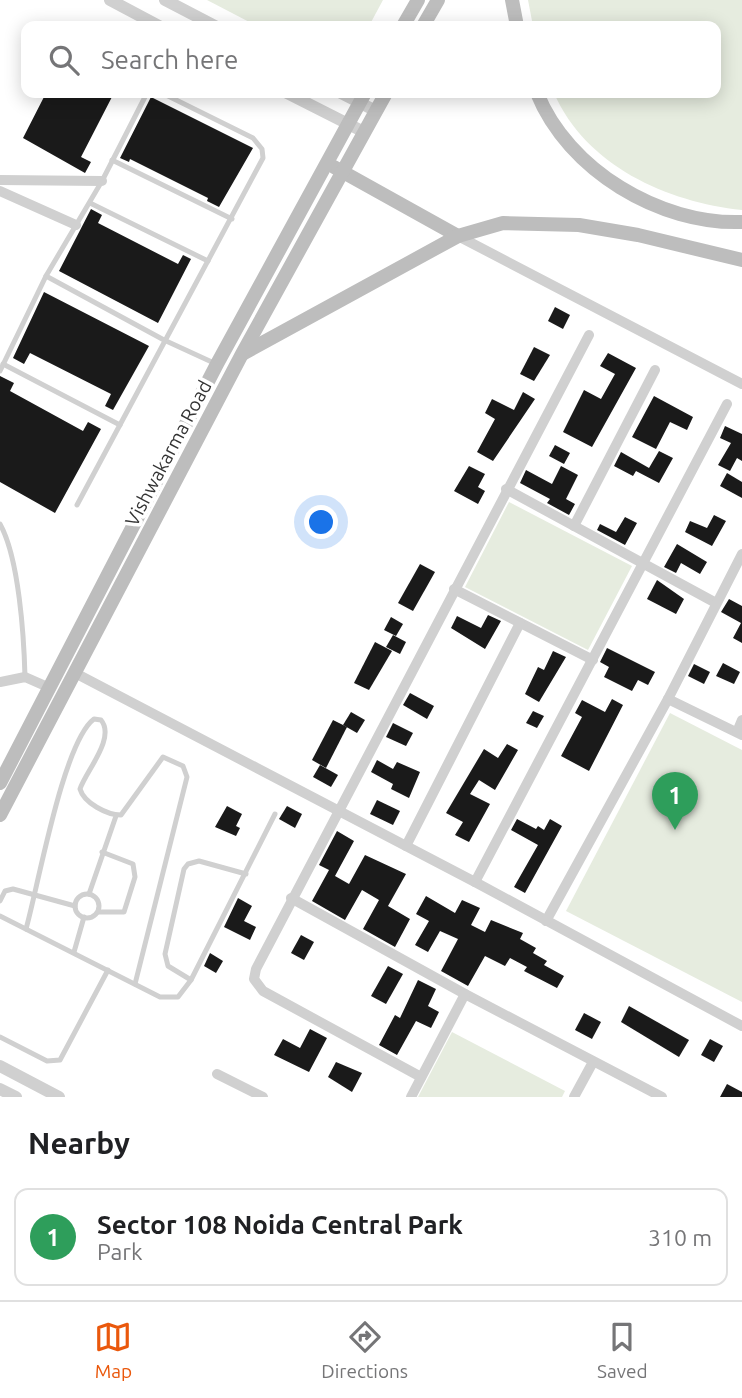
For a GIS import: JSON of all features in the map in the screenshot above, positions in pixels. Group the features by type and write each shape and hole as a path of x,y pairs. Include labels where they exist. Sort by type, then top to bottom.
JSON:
{"main road":[{"path":"406,21 418,0"},
{"path":"426,21 438,0"},
{"path":"512,0 516,21"},
{"name":"Vishwakarma Road","path":"0,783 217,364 362,98"},
{"name":"Vishwakarma Road","path":"0,815 242,354 383,98"},
{"path":"540,98 575,152 608,181 649,203 687,216 742,222"},
{"path":"326,163 458,236"},
{"path":"242,354 458,236 513,222 579,225 638,234 742,260"},
{"path":"103,588 116,597"}],"street":[{"path":"110,0 150,21"},
{"path":"166,0 206,21"},
{"path":"297,98 364,132"},
{"path":"362,98 376,111"},
{"path":"0,180 103,181"},
{"path":"0,191 76,225"},
{"path":"458,236 742,384"},
{"path":"421,1077 257,985 256,969 337,810 589,335"},
{"path":"574,526 654,370"},
{"path":"475,882 727,404"},
{"path":"506,489 716,603"},
{"path":"546,921 668,699 742,554"},
{"path":"454,589 593,660"},
{"path":"406,846 520,623"},
{"path":"76,674 475,882 742,1026"},
{"path":"0,681 25,677 50,688"},
{"path":"668,699 739,734 742,720"},
{"path":"292,898 465,994 662,1097"},
{"path":"411,1097 465,994"},
{"path":"574,1097 593,1062"},
{"path":"0,1066 59,1097"},
{"path":"217,1074 263,1097"},
{"path":"0,1088 16,1097"}],"lane":[{"path":"0,371 46,276 103,181 111,160 144,98"},
{"path":"77,505 263,158 260,144 173,98"},
{"path":"111,160 232,219"},
{"path":"90,203 208,261"},
{"path":"46,276 164,340 217,364"},
{"path":"3,364 120,425"},
{"path":"0,524 9,545 14,572 25,677"},
{"path":"26,929 63,783 82,733 94,719 105,725 105,737 83,781 81,794 116,816"},
{"path":"89,894 116,816 125,812 160,759 168,757 183,766 187,777 135,984"},
{"path":"0,916 170,999 183,992 191,980 275,814"},
{"path":"89,894 78,898 75,905 84,918 92,917 98,912 124,912 135,877 132,864 102,852"},
{"path":"191,980 168,966 164,954 184,869 188,864 199,861 246,874"},
{"path":"0,901 8,889 75,905"},
{"path":"89,894 98,901 98,912"},
{"path":"74,952 84,918"},
{"path":"0,1037 47,1061 60,1059 108,970"}],"shaded area":[{"path":"207,0 383,0 372,21 247,21"},
{"path":"528,0 742,0 742,210 685,199 632,176 586,141 568,119 557,98 721,98 721,21 532,21"},
{"path":"509,502 632,566 588,650 465,587"},
{"path":"670,713 742,750 742,1002 566,911"},
{"path":"452,1032 565,1091 562,1097 418,1097"}],"building":[{"path":"43,98 111,98 81,157 91,162 85,173 23,138"},
{"path":"150,98 253,148 219,207 207,201 208,198 130,159 129,162 120,158"},
{"path":"91,209 102,215 98,223 178,264 183,255 191,259 158,323 59,271"},
{"path":"44,292 149,346 113,410 105,406 111,394 30,353 24,364 13,358"},
{"path":"555,307 570,315 563,329 548,321"},
{"path":"534,347 550,355 534,381 520,374"},
{"path":"608,353 636,368 592,447 563,432 584,390 601,399 615,374 600,366"},
{"path":"0,376 14,383 10,391 83,431 88,422 101,429 55,513 0,482"},
{"path":"523,392 535,399 493,461 477,452 495,419 485,413 492,399 514,410"},
{"path":"654,396 693,417 687,430 670,422 656,449 632,437"},
{"path":"725,426 742,434 742,461 737,458 730,471 718,465 731,443 720,438"},
{"path":"555,445 570,453 564,464 549,456"},
{"path":"659,451 673,458 659,483 636,471 633,476 614,466 621,452 649,468"},
{"path":"469,466 485,474 478,487 485,491 478,504 454,491"},
{"path":"561,466 578,475 566,499 575,504 569,515 547,503 550,499 520,483 526,470 552,484"},
{"path":"727,473 742,482 742,498 720,486"},
{"path":"714,515 726,521 712,546 685,532 690,521 707,528"},
{"path":"625,517 637,523 625,545 597,530 600,524 616,532"},
{"path":"677,544 707,562 700,574 681,563 676,573 664,567"},
{"path":"420,564 435,572 413,611 398,603"},
{"path":"657,580 684,599 676,614 647,599"},
{"path":"729,599 742,606 742,643 733,638 741,623 721,612"},
{"path":"488,615 501,621 485,649 451,628 457,616 481,628"},
{"path":"391,617 403,624 396,636 384,630"},
{"path":"393,635 406,642 400,654 386,647"},
{"path":"375,642 392,651 369,690 354,683"},
{"path":"607,648 655,672 648,685 638,680 632,691 604,677 609,667 600,662"},
{"path":"553,651 566,657 539,702 525,694 538,667 544,670"},
{"path":"723,663 740,672 734,684 716,676"},
{"path":"694,664 710,672 704,684 688,676"},
{"path":"410,693 434,706 427,719 403,705"},
{"path":"612,699 623,705 589,771 561,756 582,717 575,713 582,700 605,712"},
{"path":"533,711 544,716 537,728 526,723"},
{"path":"351,712 365,720 357,733 343,725"},
{"path":"333,720 347,727 326,768 312,760"},
{"path":"393,723 413,733 406,746 386,737"},
{"path":"507,744 518,750 495,790 479,780 470,794 490,804 469,842 455,835 463,822 446,813 484,749 498,758"},
{"path":"377,760 393,769 397,762 420,772 409,798 391,789 393,784 371,772"},
{"path":"320,765 338,775 331,787 313,777"},
{"path":"377,800 400,811 393,825 370,814"},
{"path":"227,806 242,814 236,826 240,828 236,836 215,827"},
{"path":"287,806 302,814 295,828 279,819"},
{"path":"517,819 536,829 538,826 544,830 550,819 562,826 525,893 514,887 538,845 511,830"},
{"path":"337,831 354,841 335,876 349,884 365,855 406,874 388,906 410,919 395,947 363,929 379,900 362,890 345,920 312,901 329,870 319,865"},
{"path":"426,896 455,913 462,900 480,908 471,925 485,932 491,920 523,933 520,939 536,948 533,953 547,961 544,965 564,976 557,988 524,971 527,967 510,958 505,966 485,956 468,986 441,971 458,939 440,931 428,952 415,945 429,921 416,914"},
{"path":"238,898 252,906 244,921 256,927 250,940 224,927"},
{"path":"301,935 314,942 304,960 291,953"},
{"path":"210,953 223,961 216,973 204,966"},
{"path":"388,966 403,974 386,1004 371,996"},
{"path":"418,980 436,989 428,1006 439,1012 431,1028 416,1021 397,1055 379,1045 395,1015 400,1018"},
{"path":"629,1006 689,1040 679,1057 621,1022"},
{"path":"584,1013 601,1022 592,1039 575,1030"},
{"path":"310,1029 327,1038 309,1072 274,1055 283,1039 300,1048"},
{"path":"710,1039 723,1046 714,1062 701,1055"},
{"path":"336,1062 362,1073 352,1092 328,1077"},
{"path":"727,1084 742,1092 742,1097 720,1097"}],"place":[{"name":"Sector 108 Noida Central Park","path":"675,830"}]}
